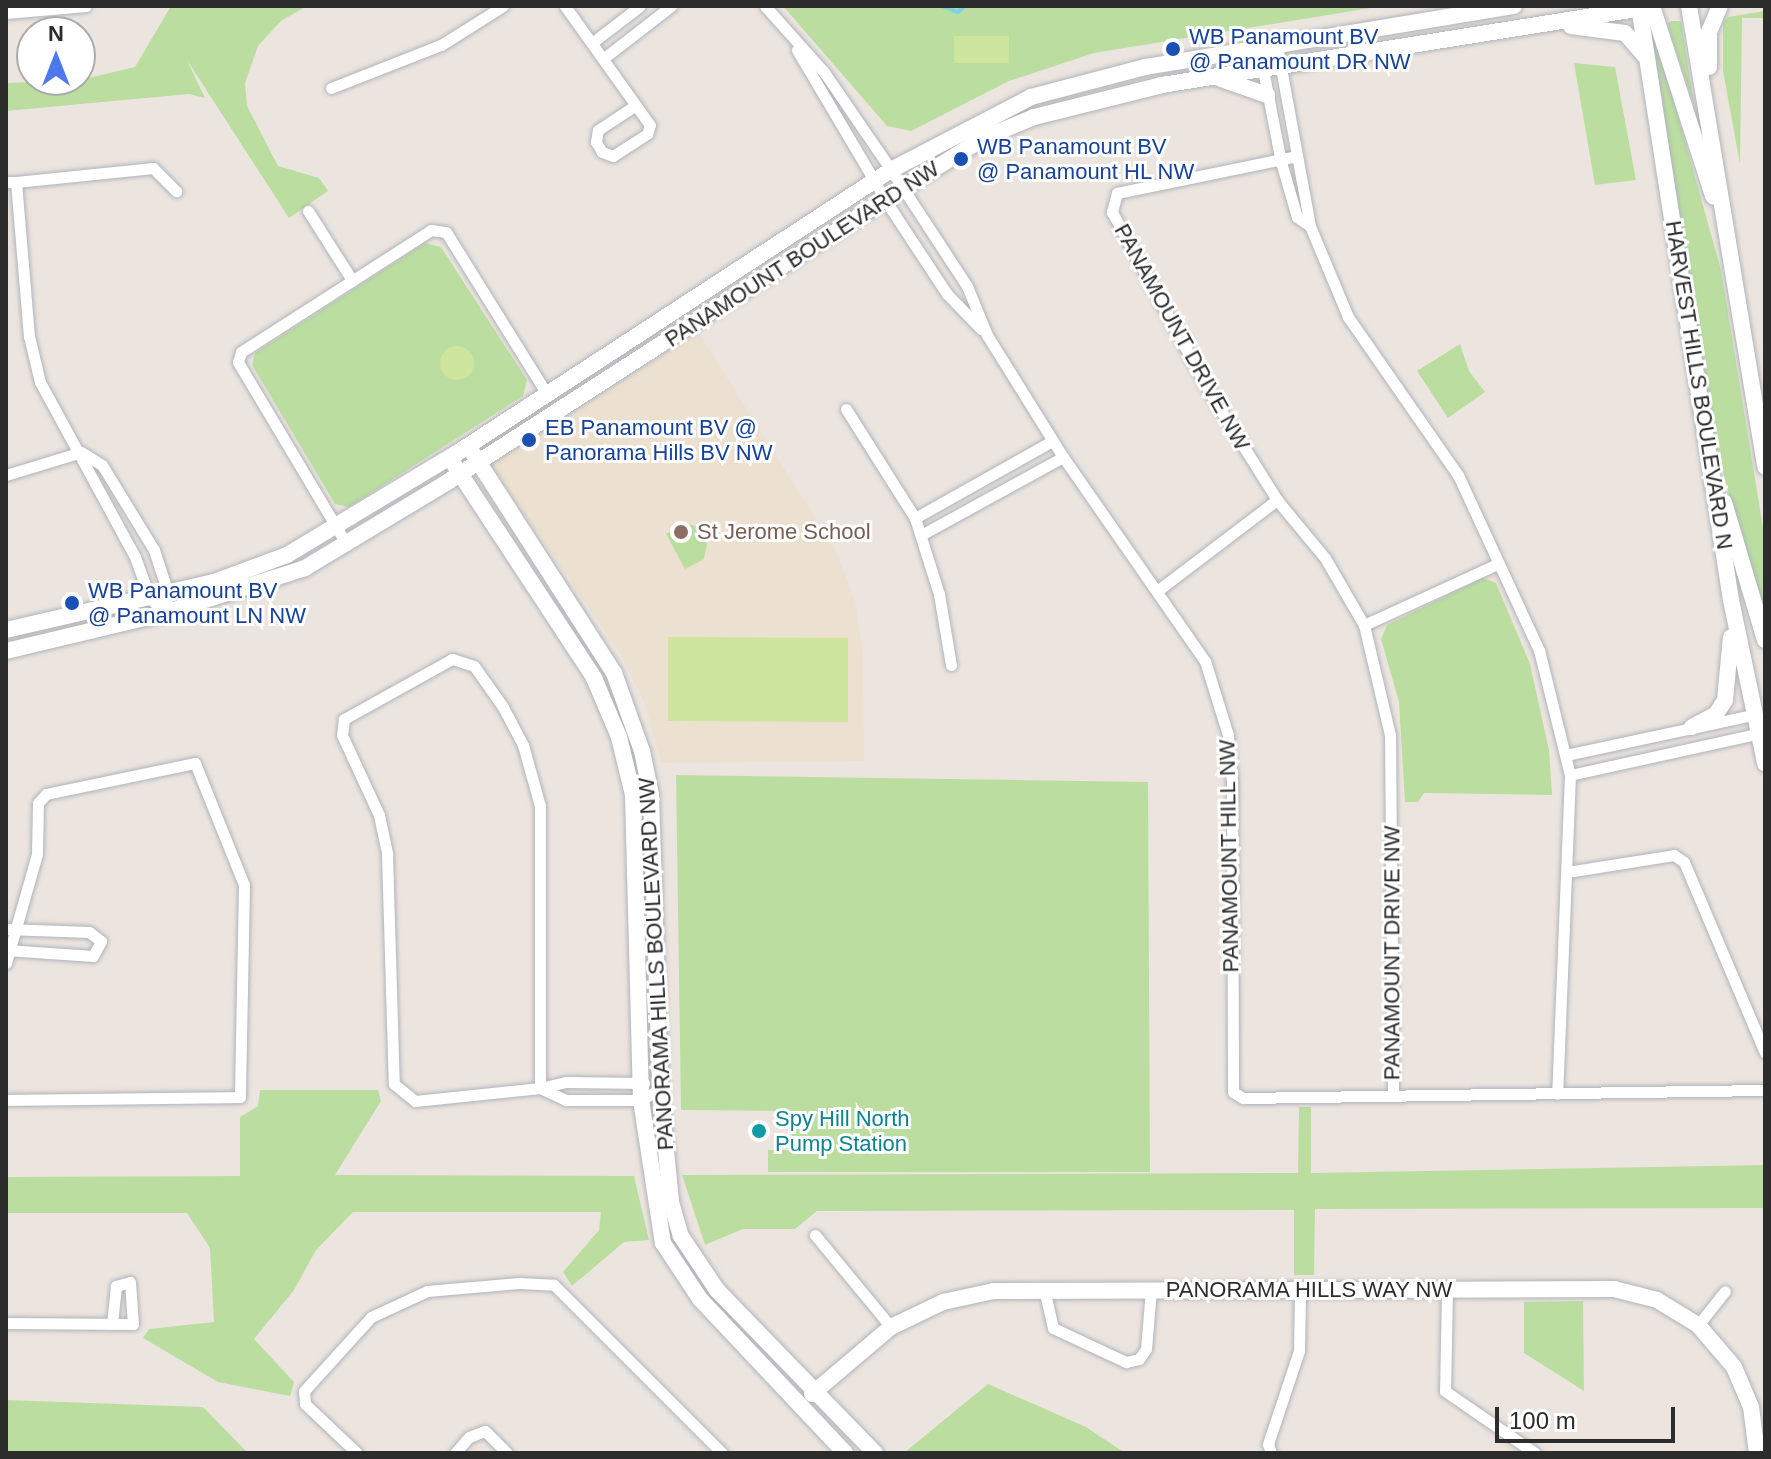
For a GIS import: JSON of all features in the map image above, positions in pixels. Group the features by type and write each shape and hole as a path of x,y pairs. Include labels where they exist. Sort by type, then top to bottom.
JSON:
{"street":[{"path":"6,13 86,6"},
{"path":"331,88 441,45 503,6"},
{"path":"565,6 598,50 633,107 650,125 647,134 613,156 602,152 596,142 598,130 633,107"},
{"path":"598,50 640,6"},
{"path":"598,50 671,6"},
{"name":"PANAMOUNT HILL NW","path":"765,6 795,46 885,200 947,294 987,335"},
{"name":"PANAMOUNT BOULEVARD NW","path":"6,630 150,598 287,555 467,447 891,170 1031,97 1145,67 1514,6"},
{"path":"1647,6 1731,255"},
{"name":"PANAMOUNT BOULEVARD NW","path":"6,651 255,588 347,545 903,188 984,138 1034,117 1092,99 1211,77 1647,6"},
{"name":"HARVEST HILLS BOULEVARD N","path":"1647,6 1647,59 1717,486 1731,600 1761,724 1765,763"},
{"path":"1689,6 1765,467"},
{"path":"1712,137 1708,44 1720,6"},
{"path":"1545,24 1625,33 1647,59"},
{"name":"PANAMOUNT HILL NW","path":"795,46 824,72 891,170 967,286 987,335 1052,441 1205,661 1228,735 1233,1092 1243,1098 1393,1096"},
{"path":"1277,46 1310,226 1348,317 1458,475 1539,650 1570,775 1557,1094"},
{"path":"1259,49 1281,162 1297,217 1310,226"},
{"path":"1211,77 1267,95"},
{"name":"PANAMOUNT DRIVE NW","path":"1297,156 1281,162 1117,193 1112,212 1210,393 1277,500 1325,558 1364,625 1390,735 1393,1096 1765,1090"},
{"path":"165,613 150,598 135,557 85,473 81,452 40,382 29,336 11,182 153,168 176,191"},
{"path":"308,211 352,280"},
{"path":"347,545 238,362 241,352 352,280 431,230 446,232 558,411"},
{"path":"661,320 673,338"},
{"path":"846,409 915,518 939,594 951,665"},
{"path":"915,518 1052,441"},
{"name":"PANORAMA HILLS BOULEVARD NW","path":"467,447 610,665 632,714 651,795 660,1089 671,1202 692,1256 717,1290 818,1389 875,1453"},
{"path":"6,475 81,452 102,465 131,508 168,593 165,613"},
{"path":"921,535 1063,457"},
{"name":"PANORAMA HILLS BOULEVARD NW","path":"449,458 594,678 619,737 633,795 641,1100 663,1243 700,1299 802,1403 845,1453"},
{"path":"1717,486 1732,517 1765,640"},
{"path":"1157,591 1277,500"},
{"path":"1364,625 1497,564"},
{"path":"1692,727 1716,714 1725,700 1731,600"},
{"path":"540,1088 540,806 523,745 503,707 474,666 452,659 344,719 342,735 379,815 387,854 394,1084 399,1093 415,1101 540,1088 566,1082 640,1082 660,1089"},
{"path":"1566,755 1692,727 1761,724"},
{"path":"1570,775 1761,724"},
{"path":"6,1100 240,1097 244,885 202,770 188,762 46,794 38,803 37,854 12,929 7,955 93,956 100,949 97,934 89,932 12,929"},
{"path":"1567,872 1674,855 1684,862 1765,1053"},
{"path":"540,1088 566,1100 641,1100 660,1089"},
{"path":"815,1235 891,1327"},
{"path":"357,1453 305,1404 304,1391 371,1317 427,1291 519,1283 554,1285 722,1453"},
{"path":"1044,1289 1053,1328 1126,1362 1139,1359 1146,1349 1151,1290"},
{"name":"PANORAMA HILLS WAY NW","path":"802,1403 891,1327 943,1302 994,1291 1614,1289 1657,1300 1698,1325 1734,1367 1751,1407 1757,1453"},
{"path":"1447,1290 1445,1391 1535,1453"},
{"path":"1698,1325 1725,1291"},
{"path":"1271,1453 1268,1444 1299,1351 1300,1292"},
{"path":"6,1323 112,1324"},
{"path":"455,1453 469,1437 485,1431 507,1453"}],"shaded area":[{"name":"St Jerome School","path":"699,333 836,551 855,601 863,652 864,761 661,763 645,704 621,655 489,463"}],"green space":[{"path":"171,6 307,6 281,21 258,46 245,83 247,106 278,166 319,178 328,191 289,218 187,60 205,98 189,94 6,111 6,83 16,83 16,96 96,96 96,76 135,67"},
{"path":"783,6 1383,6 1094,53 1009,81 911,131 887,126"},
{"path":"1765,11 1765,18 1742,18 1740,164 1723,71 1723,22 1728,17"},
{"path":"1681,21 1694,105 1667,24"},
{"path":"954,36 1009,36 1009,63 954,63"},
{"path":"1650,41 1657,41 1721,270 1765,540 1765,625 1715,443"},
{"path":"1574,63 1615,67 1636,180 1595,185"},
{"path":"425,243 441,247 527,380 523,396 349,507 335,504 252,365 255,353"},
{"path":"1460,344 1469,371 1485,392 1448,418 1417,371"},
{"path":"457,346 469,351 474,363 469,375 457,380 445,375 440,363 445,351"},
{"path":"685,523 698,527 707,544 704,559 685,569 666,534"},
{"path":"1483,578 1496,583 1530,664 1549,750 1552,795 1424,793 1418,802 1405,802 1399,702 1381,639 1387,625"},
{"path":"668,637 848,638 848,722 668,721"},
{"path":"676,775 1148,782 1150,1172 768,1172 768,1150 792,1150 792,1111 681,1110"},
{"path":"260,1090 378,1090 381,1101 335,1175 634,1176 649,1240 624,1242 572,1286 563,1272 599,1230 601,1212 353,1212 316,1250 294,1290 254,1339 294,1382 290,1396 218,1382 143,1338 149,1329 214,1322 210,1248 187,1213 6,1213 6,1177 240,1176 240,1117 258,1106"},
{"path":"1299,1107 1311,1107 1311,1173 1765,1165 1765,1208 1315,1209 1314,1275 1294,1275 1294,1210 817,1211 795,1229 743,1229 705,1245 682,1175 1298,1173"},
{"path":"1583,1301 1584,1391 1524,1353 1524,1302"},
{"path":"988,1384 1086,1427 1125,1453 905,1452"},
{"path":"6,1400 203,1407 248,1453 6,1453"}],"waterway":[{"path":"942,6 958,12 965,6"}],"place":[{"name":"WB Panamount BV @ Panamount DR NW","path":"1173,49"},
{"name":"WB Panamount BV @ Panamount HL NW","path":"961,159"},
{"name":"EB Panamount BV @ Panorama Hills BV NW","path":"529,440"},
{"name":"St Jerome School","path":"681,532"},
{"name":"WB Panamount BV @ Panamount LN NW","path":"72,603"},
{"name":"Spy Hill North Pump Station","path":"759,1131"}]}
